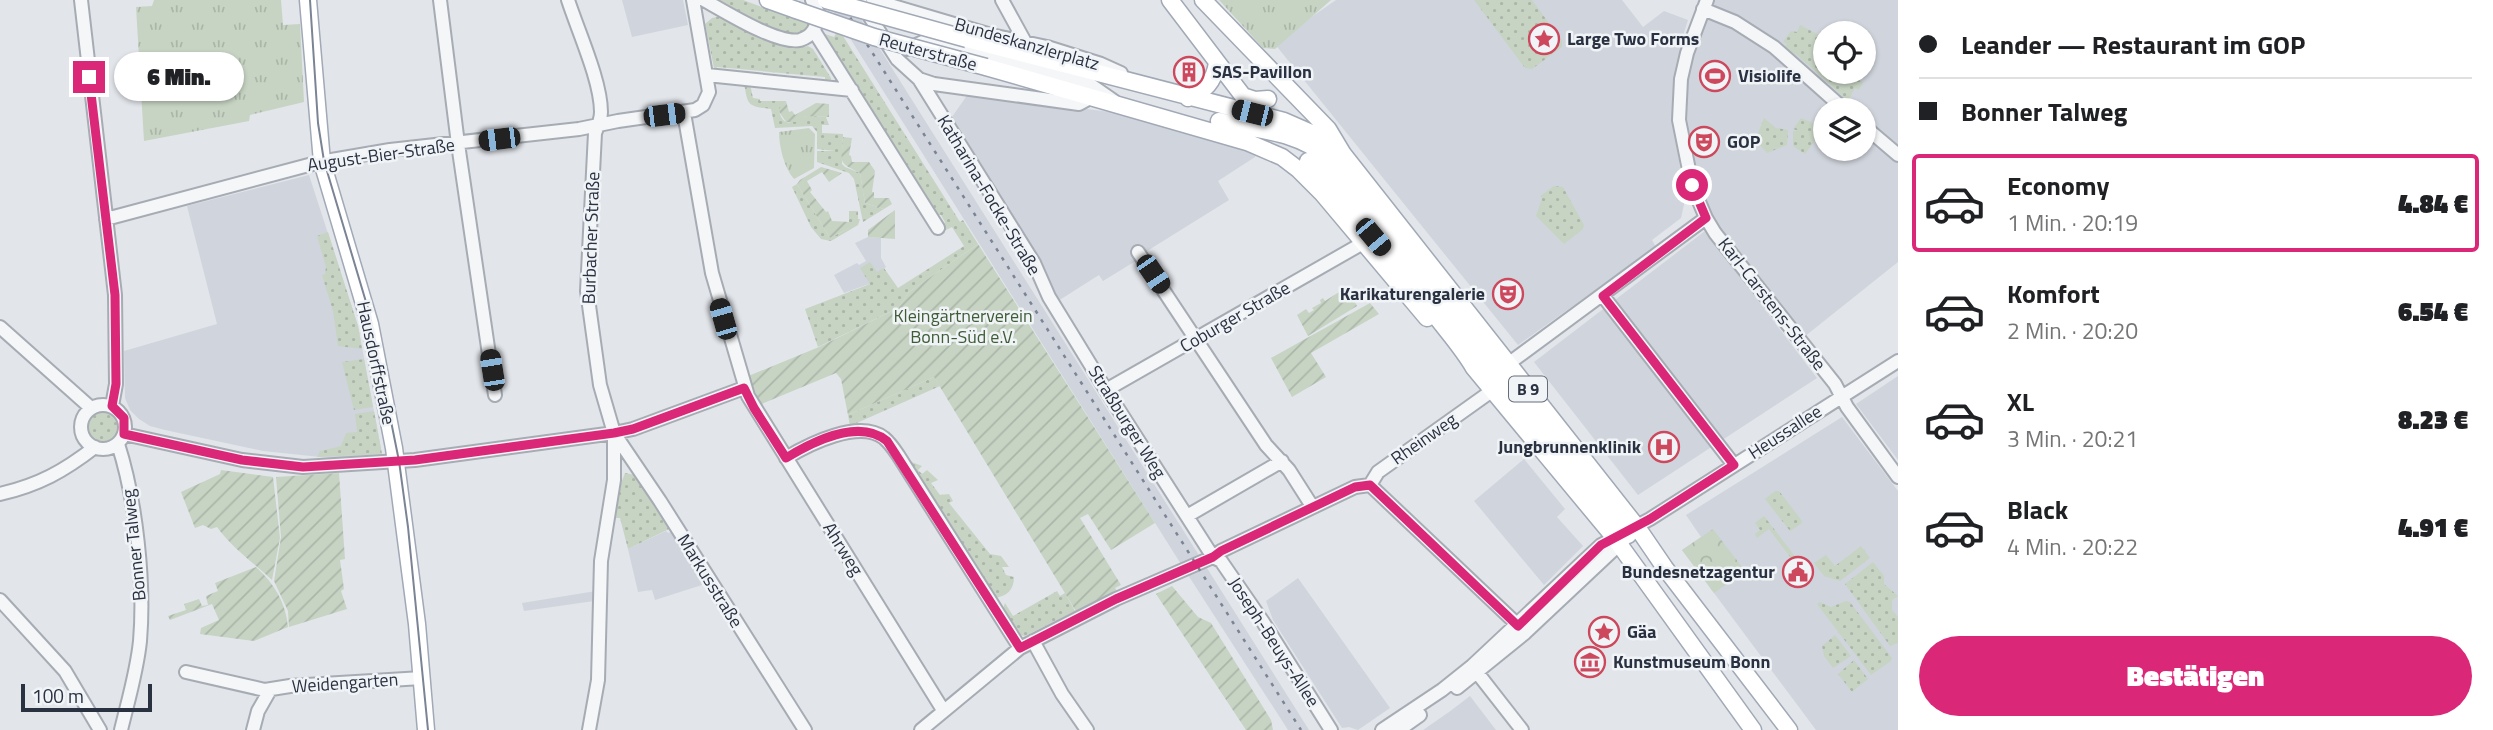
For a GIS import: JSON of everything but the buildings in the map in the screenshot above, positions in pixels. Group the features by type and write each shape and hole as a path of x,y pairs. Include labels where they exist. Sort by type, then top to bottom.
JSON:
{"main road":[{"name":"Hausdorffstraße","path":"308,0 322,162 370,324 396,461 426,730"},
{"name":"Reuterstraße","path":"768,0 874,37 1090,98"},
{"name":"Reuterstraße","path":"826,0 1101,75"},
{"path":"1170,0 1243,96 1255,100 1268,99"},
{"path":"1182,0 1248,87"},
{"name":"B 9","path":"1203,0 1328,129 1501,377 1625,535 1753,730"},
{"path":"1188,98 1201,92 1210,83 1217,64"},
{"path":"1184,124 1219,121 1252,113 1262,107 1268,99 1271,87 1268,68"},
{"name":"Bundeskanzlerplatz","path":"1101,75 1305,129 1343,153"},
{"name":"Bundeskanzlerplatz","path":"1090,98 1258,146 1291,163 1322,194 1457,354 1474,368"},
{"path":"1219,121 1287,135 1324,155 1501,377"},
{"name":"B 9","path":"1308,161 1421,295 1461,345 1474,368 1501,377 1625,535 1665,568 1789,730"},
{"path":"1421,295 1434,305 1492,375 1501,377"}],"street":[{"name":"Bonner Talweg","path":"81,0 116,305 116,384 112,406 124,418 121,439 136,537 141,605 138,656 121,730"},
{"path":"440,0 458,145 495,395"},
{"name":"Burbacher Straße","path":"568,0 596,83 600,105 599,124 595,133 587,291 600,386 614,433 614,480 600,567 598,680 589,730"},
{"path":"684,113 704,105 708,97 707,75 693,0"},
{"path":"704,0 783,39 800,40 814,31 819,15 812,0"},
{"name":"Katharina-Focke-Straße","path":"859,0 894,56 914,76 934,104 1034,263 1043,286"},
{"name":"Bundeskanzlerplatz","path":"873,0 1101,64 1150,88"},
{"path":"999,36 1006,22 1004,4"},
{"path":"1004,4 1026,42"},
{"path":"1705,5 1774,47 1831,98"},
{"name":"Karl-Carstens-Straße","path":"1705,5 1687,52 1681,79 1679,120 1688,170 1706,218 1835,384 1898,477"},
{"path":"871,18 876,9 894,7"},
{"path":"697,26 704,16 718,8"},
{"path":"814,31 938,228"},
{"path":"894,56 925,41 1091,85 1124,107"},
{"path":"914,45 909,59 914,76"},
{"path":"707,75 852,90"},
{"name":"Bundeskanzlerplatz","path":"914,76 944,86 1079,104 1090,98"},
{"name":"Katharina-Focke-Straße","path":"934,104 944,86"},
{"name":"August-Bier-Straße","path":"106,219 322,162 390,150 458,145 684,113"},
{"name":"Ahrweg","path":"684,113 712,273 744,388 943,710"},
{"path":"1876,136 1898,155"},
{"name":"Rheinweg","path":"921,730 1020,648 1116,599 1213,557 1312,506 1355,487 1370,485 1378,472 1706,218"},
{"name":"Coburger Straße","path":"1106,390 1363,243"},
{"path":"1138,252 1266,445 1282,461 1312,506"},
{"name":"Straßburger Weg","path":"1043,286 1213,557"},
{"path":"1603,296 1734,465"},
{"path":"0,327 91,408"},
{"name":"Heussallee","path":"1475,669 1522,629 1601,545 1625,535 1898,361"},
{"path":"112,406 91,408 83,418 85,438 95,447 108,448 121,439 275,465 311,466 396,461 614,433 633,429 744,388"},
{"path":"786,458 820,441 849,432 871,432 884,438 905,466 1020,648"},
{"name":"Markusstraße","path":"614,433 805,730"},
{"path":"0,494 56,475 95,447"},
{"path":"1187,516 1282,461"},
{"path":"1370,485 1522,629"},
{"name":"Joseph-Beuys-Allee","path":"1213,557 1221,561 1258,614 1331,730"},
{"path":"0,600 65,671 100,730"},
{"path":"1033,641 1062,694 1087,730"},
{"path":"1382,730 1475,669"},
{"path":"1399,730 1475,669"},
{"path":"1475,669 1522,730"},
{"path":"186,672 270,690"},
{"name":"Weidengarten","path":"253,730 258,711 270,690 290,686 422,678"}],"shaded area":[{"path":"622,0 683,0 688,25 632,37"},
{"path":"826,0 849,0 1309,730 1288,730"},
{"path":"1336,0 1622,0 1643,27 1664,11 1688,20 1681,42 1673,120 1685,200 1681,218 1652,240 1656,247 1518,345 1274,43"},
{"path":"1714,0 1898,0 1898,262 1804,337 1714,223 1690,164 1684,119 1687,70"},
{"path":"968,94 1110,112 1257,150 1255,157 1218,181 1229,200 1103,281 1099,275 1058,301 1042,262 952,117"},
{"path":"309,175 358,326 382,454 330,458 263,451 165,430 150,426 139,419 130,410 125,398 124,351 217,324 187,206"},
{"path":"1705,231 1817,378 1638,495 1534,362"},
{"path":"868,237 881,238 881,258 886,267 877,273 880,280 844,293 834,275 866,261 855,243"},
{"path":"1898,376 1898,460 1856,404"},
{"name":"Bundesnetzagentur","path":"1842,417 1898,491 1898,730 1816,730 1682,550 1701,537 1686,515"},
{"path":"1524,459 1565,509 1557,517 1583,546 1544,585 1474,501"},
{"path":"666,531 671,532 705,584 655,600 652,590 638,592 628,549"},
{"path":"1298,578 1390,708 1358,730 1342,728 1273,620 1266,601"},
{"path":"596,591 594,601 524,611 522,603"},
{"path":"1470,696 1496,730 1423,730 1449,712"}],"green space":[{"path":"154,0 281,0 283,25 300,24 304,102 250,115 249,121 144,141 136,7 152,6"},
{"path":"720,0 743,0 811,25 802,32 779,31"},
{"path":"1219,0 1331,0 1275,49 1263,48"},
{"path":"1474,0 1532,0 1562,41 1562,47 1532,69 1525,68"},
{"path":"722,16 781,46 794,49 808,46 813,49 831,81 825,84 825,77 717,67 715,73 705,24 712,18"},
{"path":"1800,25 1813,32 1813,70 1784,48 1787,44 1783,42 1791,31 1797,32"},
{"path":"822,33 834,37 836,33 843,36 960,222 963,220 978,244 909,292 898,308 818,347 805,309 870,284 860,268 870,262 877,272 884,268 898,288 964,246 952,227 944,231 945,222 941,215 935,215"},
{"path":"744,83 750,84 753,98 760,101 786,101 779,111 784,121 791,122 807,116 826,117 829,125 822,125 822,133 843,134 842,164 860,173 865,203 884,209 863,222 854,179 849,173 817,162 817,151 835,151 817,149 817,132 812,126 775,128 771,109 750,104"},
{"path":"1829,84 1862,84 1859,90 1855,88 1850,98 1845,98"},
{"path":"786,101 789,112 792,111 795,115 816,103 829,104 829,117 806,116 796,122 786,122 778,110"},
{"path":"1764,118 1776,128 1788,130 1787,145 1767,153 1758,143 1759,139 1756,138"},
{"path":"1801,118 1813,123 1813,143 1805,154 1793,146 1793,131 1799,131 1793,129"},
{"path":"809,128 815,134 814,168 794,179 783,157 779,132"},
{"path":"843,137 852,138 849,155 852,162 869,162 875,171 872,192 874,198 889,198 892,204 884,209 865,203 860,173 842,160"},
{"path":"821,167 842,173 829,182 822,172 807,181 812,190 810,192 826,212 828,211 832,221 849,222 849,228 830,238 797,184"},
{"path":"797,184 830,238 849,228 849,211 858,211 858,225 831,241 821,239 811,227 792,187"},
{"path":"1554,186 1563,187 1584,225 1583,229 1564,244 1536,216 1542,198 1540,196"},
{"path":"895,210 895,239 868,237 868,230"},
{"path":"328,232 358,326 362,349 338,346 333,311 322,275 325,274 326,267 317,236"},
{"name":"Kleingärtnerverein Bonn-Süd e.V.","path":"978,244 1155,523 1111,550 1088,514 1080,518 1121,585 1115,588 1117,591 1077,613 934,377 848,415 841,379 836,373 759,405 746,377 819,347 898,308 909,292"},
{"path":"1347,287 1357,306 1308,336 1297,315 1306,309 1309,313 1321,303 1320,300 1323,298 1325,301"},
{"path":"1370,303 1379,314 1311,353 1326,377 1292,397 1271,358"},
{"path":"364,359 373,407 354,410 342,362"},
{"path":"934,377 940,386 850,426 848,415"},
{"path":"103,410 115,415 120,427 115,439 103,444 91,439 86,427 91,415"},
{"path":"374,411 382,454 317,457 320,451 341,446 346,433 357,432 355,414"},
{"path":"909,461 922,466 918,470 922,474 927,470 938,480 931,483 940,495 949,494 953,501 949,503 990,554 1001,556 1009,567 1002,567 1006,575 1014,577 1013,585 1006,594 995,598"},
{"path":"221,470 273,477 280,538 272,580 236,549 217,527 211,529 203,525 195,528 181,492 220,474"},
{"path":"339,473 345,559 340,560 344,589 341,591 347,609 289,627 288,611 274,581 281,537 276,477"},
{"path":"625,473 635,475 669,529 628,549 620,518 616,518 617,494"},
{"path":"1779,491 1802,521 1790,531 1765,499"},
{"path":"1764,516 1804,568 1789,579 1781,573 1794,562 1769,529 1757,538 1755,534 1760,530 1755,523"},
{"path":"1713,529 1745,571 1714,593 1682,550"},
{"path":"1861,546 1870,558 1840,581 1824,576 1814,563 1826,555 1835,566"},
{"path":"1873,562 1884,576 1884,584 1898,596 1892,600 1892,610 1898,617 1898,643 1890,646 1845,584"},
{"path":"256,567 278,594 288,627 254,641 200,634 201,628 219,620 212,604 170,620 168,616 186,610 184,604 199,599 202,606 208,605 206,596 218,591 215,583"},
{"path":"1172,586 1198,617 1211,623 1271,720 1273,730 1246,730 1156,594"},
{"path":"1057,591 1060,596 1065,593 1075,611 1025,636 1019,635 1004,611 1005,603 1013,616"},
{"path":"1820,602 1831,607 1850,602 1892,658 1871,675 1817,604"},
{"path":"1835,635 1851,656 1833,668 1824,656 1822,646"},
{"path":"1854,660 1868,679 1852,692 1838,674"}],"tram line":[{"path":"310,0 318,123 324,161 369,312 399,461 428,730"}],"railway":[{"path":"839,0 1301,730"}],"place":[{"name":"Large Two Forms","path":"1544,39"},
{"name":"SAS-Pavillon","path":"1189,72"},
{"name":"Visiolife","path":"1715,76"},
{"name":"GOP","path":"1704,142"},
{"name":"Karikaturengalerie","path":"1508,294"},
{"name":"Jungbrunnenklinik","path":"1664,447"},
{"name":"Bundesnetzagentur","path":"1798,572"},
{"name":"Gäa","path":"1604,632"},
{"name":"Kunstmuseum Bonn","path":"1590,662"}],"route":[{"path":"89,77 115,295 116,384 112,406 124,418 124,434 275,465 347,465 485,451 614,433 633,429 744,388 786,458 820,441 849,432 871,432 891,444 1020,648 1116,599 1213,557 1333,496 1355,487 1370,485 1518,626 1601,545 1637,527 1734,465 1603,296 1706,218 1692,185"}]}
